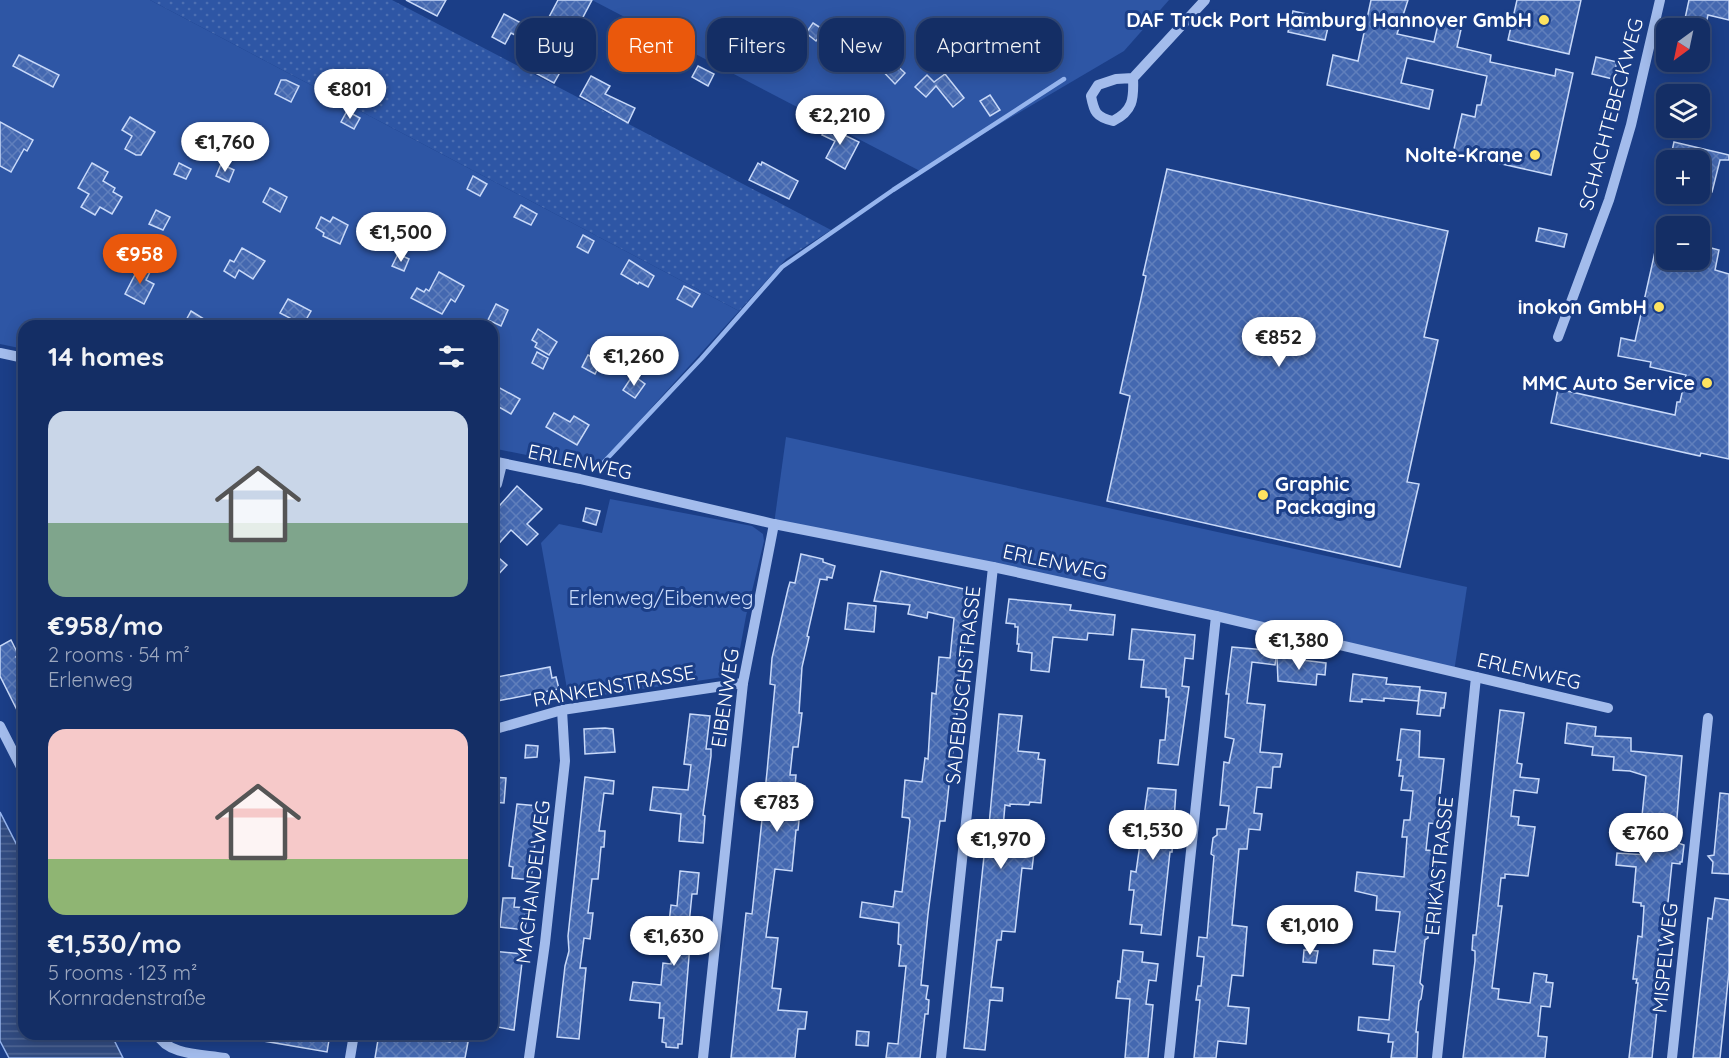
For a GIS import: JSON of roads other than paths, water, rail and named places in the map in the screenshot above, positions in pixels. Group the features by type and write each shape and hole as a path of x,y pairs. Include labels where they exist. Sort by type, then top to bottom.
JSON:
{"street":[{"path":"1133,78 1134,97 1125,115 1113,121 1103,119 1094,111 1091,96 1098,85 1116,79 1133,78 1205,0"},
{"name":"SCHACHTEBECKWEG","path":"1558,338 1609,200 1631,125 1660,0"},
{"path":"0,353 18,357"},
{"name":"ERLENWEG","path":"498,463 580,479 774,524 993,567 1216,616 1608,708"},
{"name":"EIBENWEG","path":"703,1058 743,683 774,524"},
{"name":"SADEBUSCHSTRASSE","path":"941,1058 993,567"},
{"path":"1169,1058 1216,616"},
{"name":"ERIKASTRASSE","path":"1437,1058 1476,677"},
{"name":"RANKENSTRASSE","path":"498,728 562,711 743,683"},
{"name":"MACHANDELWEG","path":"529,1058 545,944 565,761 562,711"},
{"name":"MISPELWEG","path":"1672,1058 1708,718"},
{"path":"0,726 18,760"},
{"path":"163,1040 175,1050 225,1058"},
{"path":"350,1058 353,1040"}],"waterway":[{"path":"602,464 701,359 782,267 893,190 1064,79"}],"place":[{"name":"DAF Truck Port Hamburg Hannover GmbH","path":"1544,20"},
{"name":"Nolte-Krane","path":"1535,155"},
{"name":"inokon GmbH","path":"1659,307"},
{"name":"MMC Auto Service","path":"1707,383"},
{"name":"Graphic Packaging","path":"1263,495"}],"park label":[{"name":"Erlenweg/Eibenweg","path":"661,598"}]}
